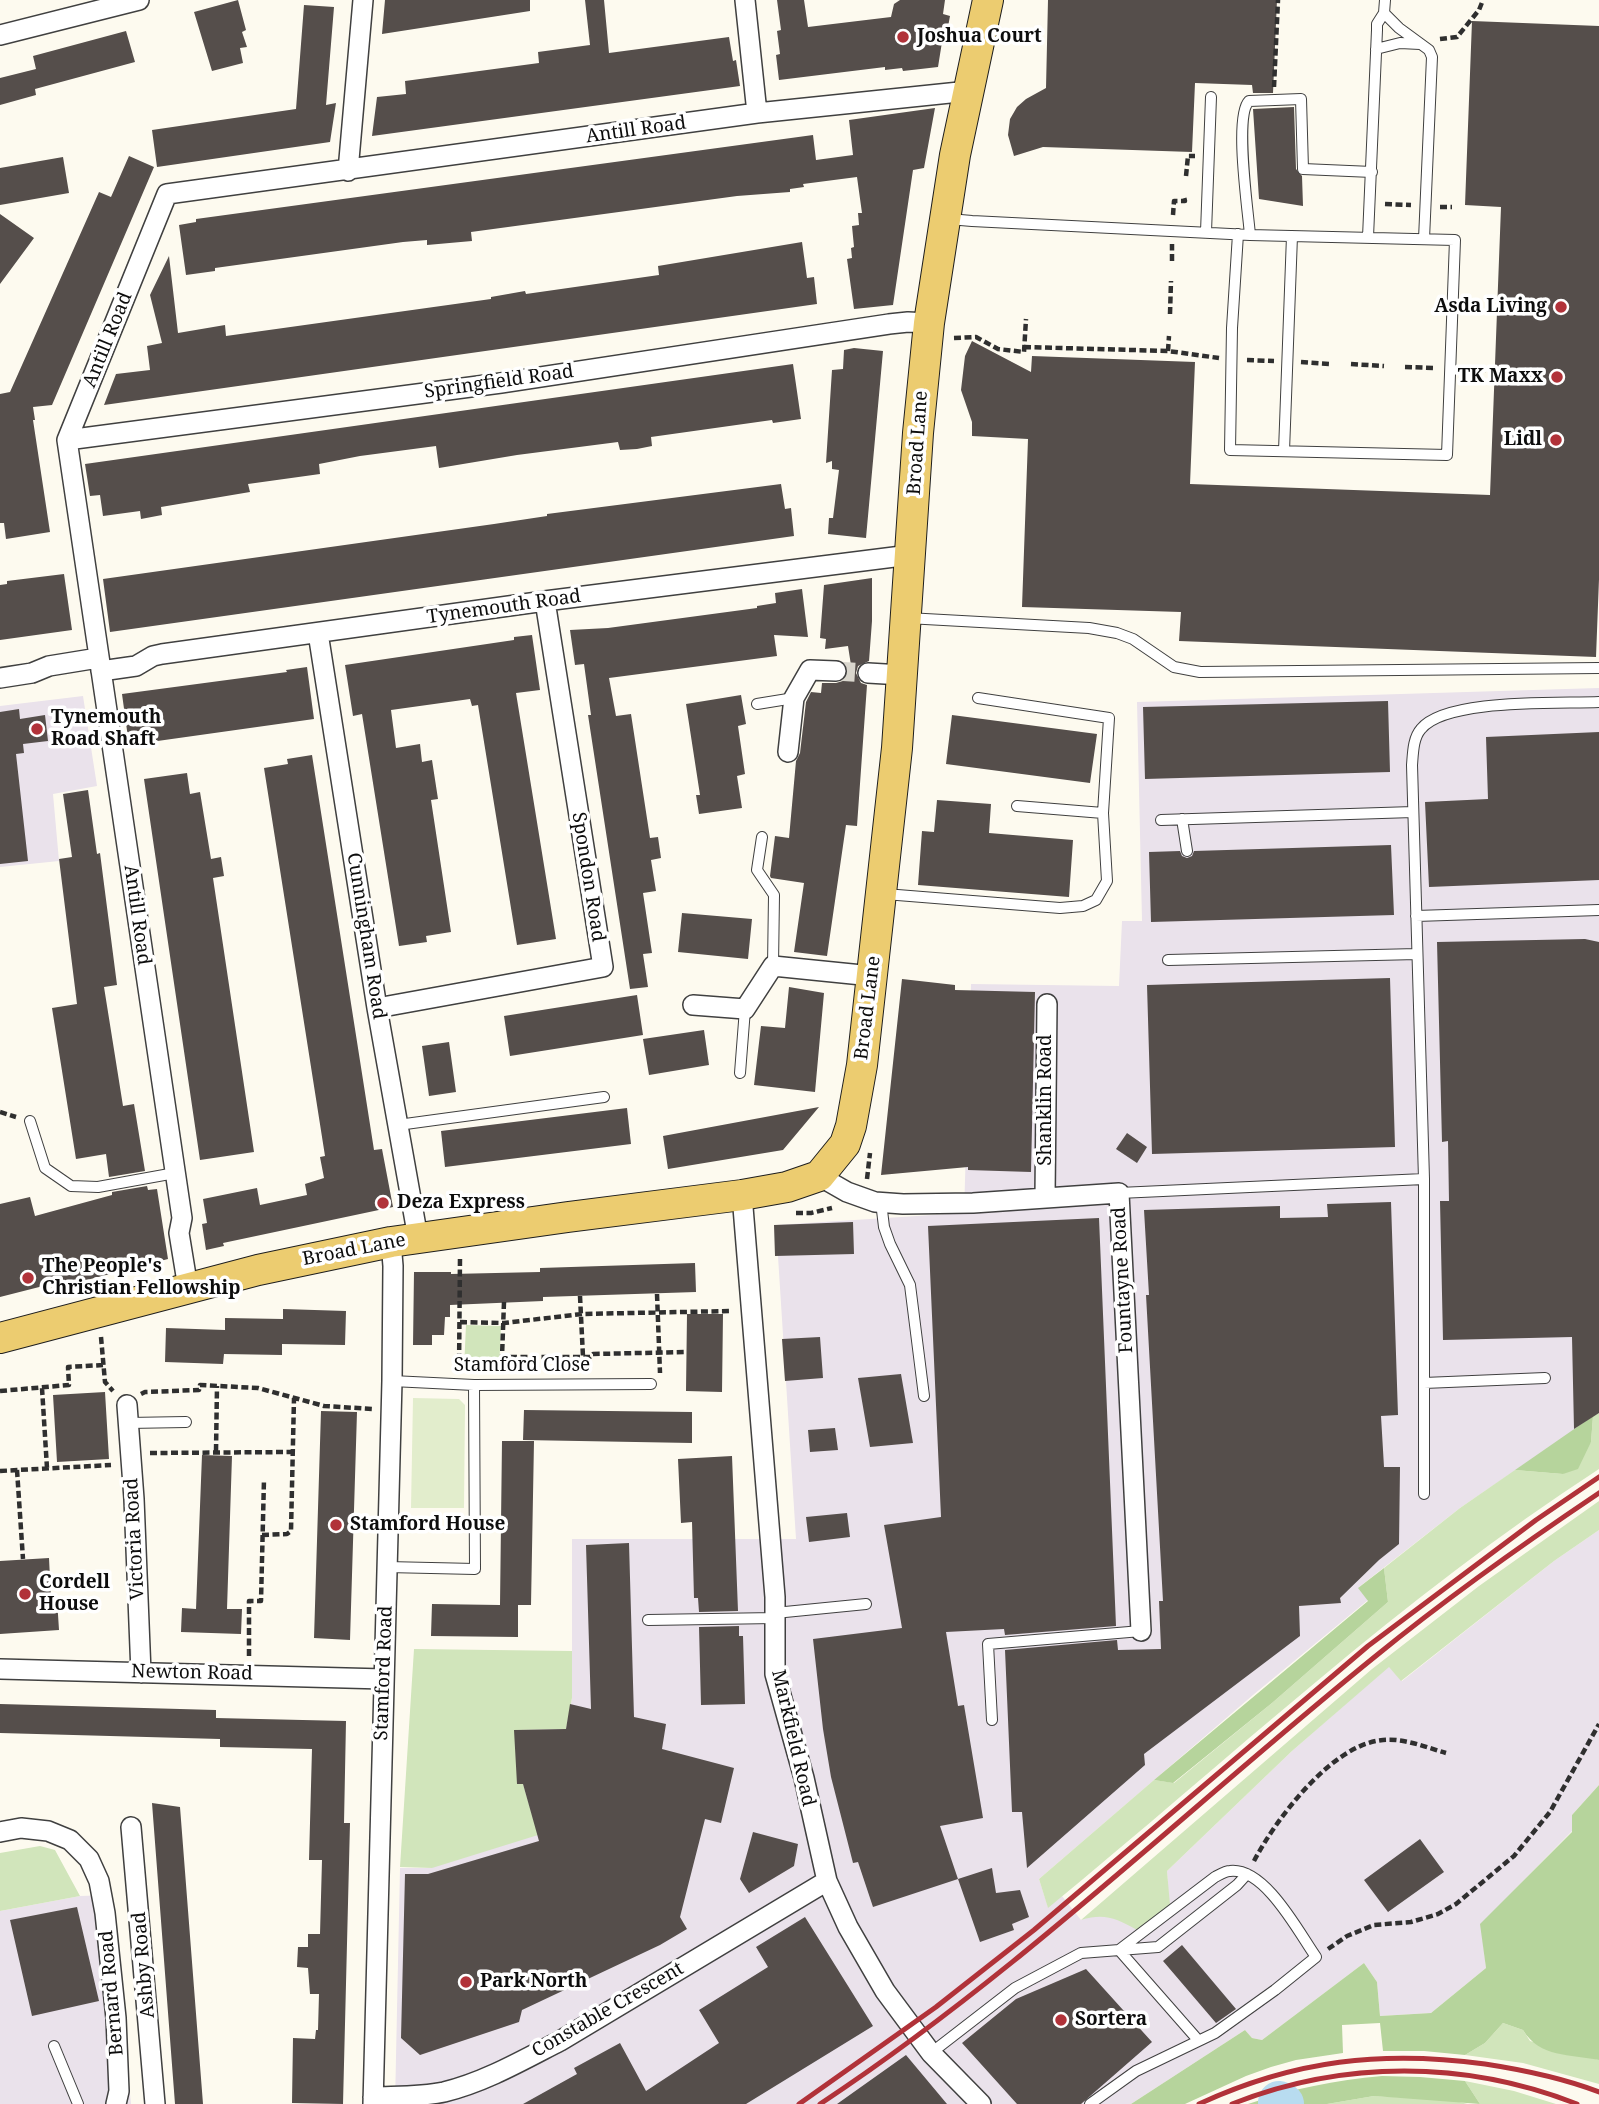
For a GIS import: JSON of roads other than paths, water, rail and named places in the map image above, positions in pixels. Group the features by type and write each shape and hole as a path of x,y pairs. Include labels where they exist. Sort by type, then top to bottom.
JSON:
{"main road":[{"name":"Broad Lane","path":"0,1338 258,1270 405,1240 787,1187 820,1176 845,1144 862,1065 881,893 902,675 918,433 942,331 946,218 955,155 988,0"}],"street":[{"path":"0,34 138,0"},
{"path":"348,171 363,0"},
{"path":"745,0 757,113"},
{"name":"Antill Road","path":"188,1288 179,1233 181,1218 175,1173 67,440 167,194 757,113 969,91"},
{"name":"Springfield Road","path":"67,440 501,383 889,324 942,331"},
{"name":"Tynemouth Road","path":"0,678 32,673 49,666 136,666 153,656 545,601 910,555"},
{"name":"Spondon Road","path":"377,1009 603,967 545,601"},
{"name":"Cunningham Road","path":"318,633 377,1009 398,1125 405,1240"},
{"path":"788,752 794,698 810,670 835,671"},
{"path":"868,673 902,675"},
{"path":"692,1005 745,1009 773,966 872,976"},
{"name":"Shanklin Road","path":"1045,1196 1047,1004"},
{"name":"Fountayne Road","path":"820,1176 854,1195 881,1202 973,1203 1119,1193 1141,1631"},
{"name":"Markfield Road","path":"742,1195 775,1616 775,1674 804,1778 827,1881 848,1927 885,1991 931,2053 975,2102"},
{"name":"Stamford Road","path":"373,2100 393,1266 405,1240"},
{"name":"Victoria Road","path":"127,1414 141,1673"},
{"name":"Newton Road","path":"0,1670 384,1679"},
{"name":"Ashby Road","path":"131,1827 155,2104"},
{"name":"Bernard Road","path":"0,1832 21,1828 48,1831 70,1840 89,1859 99,1881 116,2018 119,2091 116,2104"},
{"name":"Constable Crescent","path":"373,2100 444,2092 517,2063 560,2041 827,1881"}],"lane":[{"path":"1368,237 1377,24 1384,13 1385,0"},
{"path":"1384,13 1429,50 1432,57 1423,239"},
{"path":"1376,49 1400,43 1420,43"},
{"path":"1206,232 1211,97"},
{"path":"1250,235 1242,140 1242,112 1249,101 1301,99 1303,169 1372,172"},
{"path":"946,218 972,221 1206,232 1238,234 1250,235 1455,240 1447,455 1230,450 1238,234"},
{"path":"1284,451 1292,236"},
{"path":"906,618 1089,628 1117,633 1133,639 1174,667 1200,672 1599,668"},
{"path":"757,704 794,698"},
{"path":"881,893 1060,908 1083,906 1096,900 1107,881 1103,813 1109,718 978,698"},
{"path":"1424,1494 1424,1179 1413,744 1421,729 1438,716 1468,707 1599,702"},
{"path":"1017,806 1103,813"},
{"path":"1161,820 1413,812"},
{"path":"1182,819 1187,851"},
{"path":"762,837 757,870 774,895 773,966"},
{"path":"1416,916 1599,910"},
{"path":"1168,960 1417,954"},
{"path":"740,1073 745,1009"},
{"path":"398,1125 604,1097"},
{"path":"30,1121 45,1168 71,1186 98,1186 175,1173"},
{"path":"1119,1193 1424,1179"},
{"path":"881,1202 887,1236 910,1285 924,1396"},
{"path":"1424,1383 1545,1378"},
{"name":"Stamford Close","path":"392,1381 474,1385 651,1384"},
{"path":"387,1567 475,1569 474,1385"},
{"path":"127,1414 186,1422"},
{"path":"648,1620 775,1616 866,1604"},
{"path":"992,1720 988,1644 1141,1631"},
{"path":"1090,2104 1136,2071 1214,2033 1316,1957 1276,1898 1247,1874 1229,1871 1214,1877 1119,1950"},
{"path":"931,2053 1015,1988 1081,1954 1158,1947 1247,1874"},
{"path":"1119,1950 1199,2040"},
{"path":"54,2046 78,2104"}],"waterway":[{"path":"1279,2102 1283,2104"}],"tunnel":[{"path":"836,671 868,673"}],"railway":[{"path":"799,2104 936,2007 1034,1930 1368,1646 1536,1520 1599,1477"},
{"path":"820,2104 894,2053 1035,1943 1404,1633 1486,1571 1599,1493"},
{"path":"1199,2104 1234,2089 1304,2068 1375,2059 1411,2058 1485,2064 1543,2075 1599,2092"},
{"path":"1232,2104 1317,2079 1404,2071 1491,2079 1577,2104"}],"place":[{"name":"Joshua Court","path":"903,37"},
{"name":"Asda Living","path":"1561,307"},
{"name":"TK Maxx","path":"1557,377"},
{"name":"Lidl","path":"1556,440"},
{"name":"Tynemouth Road Shaft","path":"37,729"},
{"name":"Deza Express","path":"383,1203"},
{"name":"The People's Christian Fellowship","path":"28,1278"},
{"name":"Stamford House","path":"336,1525"},
{"name":"Cordell House","path":"25,1594"},
{"name":"Park North","path":"466,1982"},
{"name":"Sortera","path":"1061,2020"}]}
